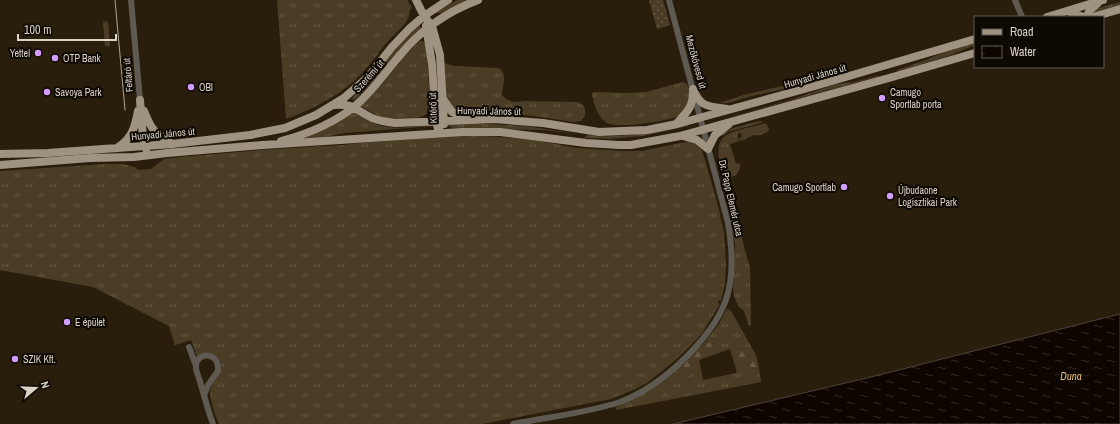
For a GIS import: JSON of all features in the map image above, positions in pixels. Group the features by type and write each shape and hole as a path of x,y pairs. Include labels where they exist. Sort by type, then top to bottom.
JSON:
{"main road":[{"name":"Kitérő út","path":"416,0 440,55 445,120 441,132"},
{"name":"Szerémi út","path":"334,105 352,92 368,77 400,37 424,16 448,0"},
{"name":"Szerémi út","path":"263,145 294,138 329,123 354,106 377,84 405,49 429,28 448,15 478,0"},
{"path":"1050,16 1103,0"},
{"path":"1087,16 1090,10 1103,0"},
{"path":"1096,16 1120,9"},
{"path":"1068,11 1080,16"},
{"name":"Kitérő út","path":"429,28 436,121 438,129 441,132"},
{"name":"Hunyadi János út","path":"354,106 372,118 395,123 494,119 518,120 600,132 647,130 677,124 729,110 974,39"},
{"name":"Hunyadi János út","path":"0,165 154,155 263,145 441,132 500,132 586,143 619,145 648,142 680,136 974,53"},
{"path":"885,66 889,78"},
{"path":"692,89 700,102 704,105 729,110"},
{"path":"677,124 692,105 692,89"},
{"path":"443,98 452,112 469,119"},
{"path":"140,100 150,127 156,134 172,144"},
{"path":"140,100 145,146 147,150 154,155"},
{"path":"117,148 124,144 132,134 140,100"},
{"path":"334,105 349,104 354,106"},
{"name":"Hunyadi János út","path":"0,154 48,153 172,144 268,132 302,122 334,105"},
{"path":"680,136 697,140 708,149 715,135 733,121"}],"street":[{"name":"Feltáró út","path":"131,0 140,100"},
{"name":"Mezőkövesd út","path":"669,0 703,129"},
{"path":"1015,0 1022,16"},
{"name":"Dr. Papp Elemér utca","path":"513,424 589,410 630,398 669,373 695,348 715,323 727,297 731,280 731,242 728,223 703,129"},
{"path":"189,347 213,424"},
{"path":"196,366 198,360 203,356 208,355 217,360 218,371 208,384 204,396"}],"green space":[{"path":"277,0 407,0 412,8 410,9 408,18 403,26 355,80 328,100 307,111 286,119"},
{"path":"457,0 467,0 443,13 435,13"},
{"path":"649,0 663,0 670,25 657,29"},
{"path":"1120,2 1120,5 1091,14 1092,10"},
{"path":"103,21 108,22 110,46 105,46"},
{"path":"418,25 421,27 421,30 400,49 380,75 355,100 351,99 370,80 405,38"},
{"path":"420,41 423,41 427,51 430,97 428,111 425,115 414,119 394,119 378,115 361,106 384,82 405,55"},
{"path":"974,43 974,45 948,56 899,71 897,70 926,60 944,52"},
{"path":"444,63 454,66 498,68 503,73 504,77 502,95 509,101 578,102 584,107 585,116 581,121 574,122 526,115 458,111 449,103 446,97 444,84"},
{"path":"880,76 715,121 790,100 836,84 854,82"},
{"path":"818,78 816,82 731,102 719,103 747,94"},
{"path":"683,82 687,84 689,88 689,100 683,112 680,115 667,120 644,124 612,125 607,123 598,114 592,94 594,92 646,92"},
{"path":"353,112 373,123 383,126 397,128 433,126 345,133 324,137 305,138 330,127"},
{"path":"759,121 764,122 728,132 723,136 720,135 733,128"},
{"path":"472,123 525,126 578,134 543,130 453,128 446,124"},
{"path":"766,123 769,129 764,134 752,135 746,138 747,139 740,141 739,138 742,137 741,133 737,134 739,141 730,144 736,164 740,163 738,173 733,177 723,176 719,161 719,149 721,141 725,136 732,132"},
{"path":"688,125 643,136 609,139 584,138 587,135 613,136 638,134"},
{"path":"456,136 514,138 577,148 622,151 642,151 690,141 696,144 702,150 716,198 724,233 726,262 725,283 721,301 718,300 718,303 720,304 701,335 678,358 647,383 611,399 482,424 219,424 213,408 210,392 212,384 221,370 220,361 215,355 205,353 197,357 191,340 175,345 169,326 93,287 0,270 0,171 105,164 122,164 135,167 138,170 151,169 164,159 181,157"},
{"path":"729,191 750,268 751,324 749,326 744,311 738,306 734,296 735,244 726,202 726,194"},
{"path":"728,309 731,311 752,348 730,349 716,354 712,342 704,343 719,324 726,310"},
{"path":"712,342 716,354 699,360 701,369 697,368 686,379 674,372 704,343"},
{"path":"752,348 756,355 759,368 737,373 730,349"},
{"path":"697,368 701,369 703,380 759,368 761,382 616,410 616,407 646,392 674,372 678,375"}],"water":[{"name":"Duna","path":"1120,314 1120,424 673,424 875,376"}],"tram line":[{"path":"115,0 125,110"}],"place":[{"name":"Yettel","path":"38,53"},
{"name":"OTP Bank","path":"55,58"},
{"name":"OBI","path":"191,87"},
{"name":"Savoya Park","path":"47,92"},
{"name":"Camugo Sportlab porta","path":"882,98"},
{"name":"Camugo Sportlab","path":"844,187"},
{"name":"Újbudaone Logisztikai Park","path":"890,196"},
{"name":"E épület","path":"67,322"},
{"name":"SZIK Kft.","path":"15,359"}]}
